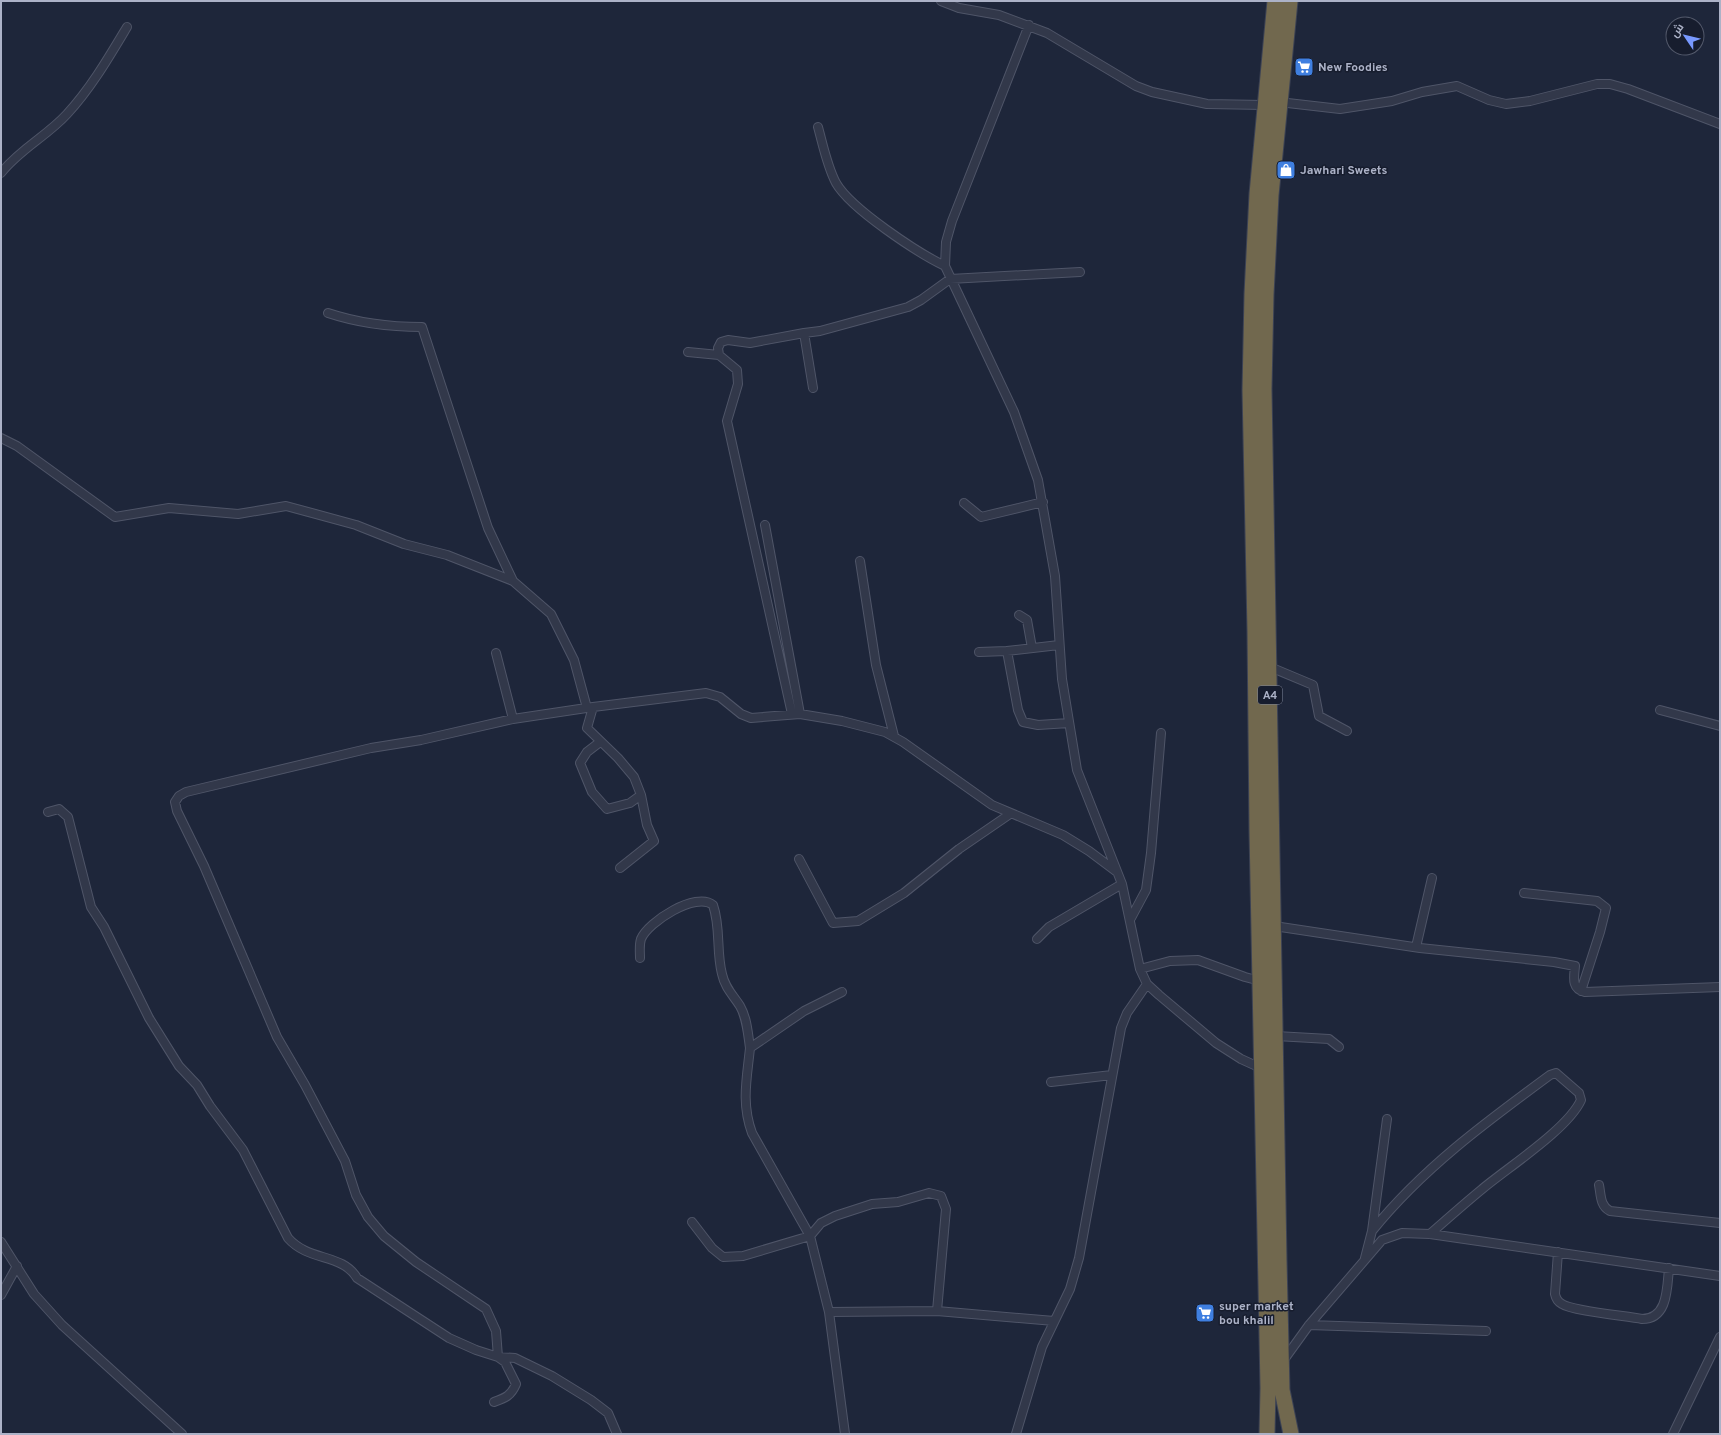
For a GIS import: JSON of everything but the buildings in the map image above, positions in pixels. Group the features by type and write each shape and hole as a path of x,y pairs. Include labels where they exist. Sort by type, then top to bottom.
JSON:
{"highway":[{"name":"A4","path":"1267,1434 1268,1388 1263,1069 1260,981 1250,390 1253,271 1264,105 1275,1"},
{"name":"A4","path":"1290,1 1279,102 1270,211 1264,382 1282,1390 1291,1434"},
{"path":"1269,54 1284,55"}],"street":[{"path":"941,1 959,8 989,12 1029,25 1074,47 1136,86 1152,92 1207,104 1264,105"},
{"path":"1029,25 952,221 946,242 946,266 950,279 974,325 1014,412 1034,467 1043,502 1055,576 1059,645 1069,723 1077,770 1122,884 1131,918 1140,969 1147,984 1216,1044 1241,1059 1263,1069"},
{"path":"1,173 26,148 44,136 80,100 102,69 127,27"},
{"path":"1279,102 1340,109 1392,101 1422,92 1457,86 1489,100 1506,104 1530,101 1597,84 1610,84 1628,89 1720,124"},
{"path":"818,127 835,182 849,200 929,258 946,266"},
{"path":"796,714 727,420 738,384 737,370 720,355 718,348 721,342 728,340 750,343 820,331 908,307 921,300 950,279 1080,272"},
{"path":"328,313 347,319 381,325 422,328 488,528 513,581"},
{"path":"804,333 813,388"},
{"path":"688,352 720,355"},
{"path":"1,438 17,446 115,517 169,508 238,514 286,506 356,525 404,544 447,555 513,581 551,614 574,660 590,707 588,728 600,742 618,758 634,777 641,795 647,826 654,841 620,868"},
{"path":"964,503 981,517 1043,502"},
{"path":"766,525 796,714"},
{"path":"860,561 876,665 894,736"},
{"path":"1020,615 1027,620 1032,648"},
{"path":"979,652 1007,651 1059,645"},
{"path":"1007,651 1018,710 1024,722 1038,725 1069,723"},
{"path":"496,653 513,720"},
{"path":"1270,667 1313,685 1319,716 1347,731"},
{"path":"498,1357 496,1331 486,1309 416,1262 384,1236 368,1217 356,1195 341,1155 305,1085 277,1037 204,866 175,806 176,798 186,792 371,748 426,739 513,720 590,707 706,693 720,697 741,714 751,718 796,714 866,725 894,736 988,802 1010,814 1036,822 1064,835 1117,872"},
{"path":"1660,710 1720,726"},
{"path":"1131,918 1146,890 1151,853 1161,732"},
{"path":"600,742 587,752 580,763 592,792 607,809 630,803 641,795"},
{"path":"48,812 59,809 68,817 91,907 104,927 148,1018 179,1066 196,1085 243,1150 288,1238 300,1250 336,1261 352,1269 357,1278 449,1338 476,1350 498,1357 516,1358 530,1364 600,1405 612,1419 618,1434"},
{"path":"799,859 833,923 858,921 904,893 959,849 1010,814"},
{"path":"1416,947 1432,878"},
{"path":"1037,939 1049,927 1122,884"},
{"path":"1524,893 1597,900 1606,908 1581,991"},
{"path":"640,958 641,940 645,934 661,919 683,904 695,901 710,902 713,904 718,925 721,973 725,987 740,1006 747,1025 750,1048 745,1101 747,1118 761,1151 810,1236 829,1312 845,1434"},
{"path":"1274,926 1416,947 1554,962 1575,966 1574,982 1581,991"},
{"path":"1140,969 1170,961 1198,960 1260,981"},
{"path":"1016,1434 1037,1362 1054,1321 1070,1289 1079,1258 1103,1133 1120,1028 1127,1013 1147,984"},
{"path":"1581,991 1720,987"},
{"path":"750,1048 804,1011 842,992"},
{"path":"1276,1036 1329,1039 1339,1047"},
{"path":"1372,1231 1402,1195 1434,1165 1550,1075 1556,1073 1579,1093 1581,1100 1572,1116 1534,1149 1481,1190 1430,1234"},
{"path":"1051,1082 1112,1075"},
{"path":"1364,1260 1372,1231 1387,1119"},
{"path":"1599,1185 1602,1203 1605,1208 1610,1211 1720,1223"},
{"path":"692,1222 712,1248 723,1257 743,1256 810,1236 821,1223 835,1216 857,1209 881,1203 898,1202 929,1193 941,1196 946,1209 937,1311"},
{"path":"1282,1364 1309,1325 1364,1260 1382,1240 1394,1235 1411,1232 1430,1234 1720,1276"},
{"path":"1,1242 34,1294 62,1325 182,1434"},
{"path":"1558,1252 1555,1294 1556,1299 1561,1304 1573,1308 1634,1318 1648,1319 1659,1312 1664,1305 1669,1268"},
{"path":"1,1295 17,1266"},
{"path":"829,1312 937,1311 1054,1321"},
{"path":"1309,1325 1486,1331"},
{"path":"1673,1434 1720,1338"},
{"path":"494,1402 505,1398 512,1393 516,1384 505,1362 498,1357"}],"place":[{"name":"New Foodies","path":"1304,67"},
{"name":"Jawhari Sweets","path":"1286,170"},
{"name":"super market bou khalil","path":"1205,1313"}]}
